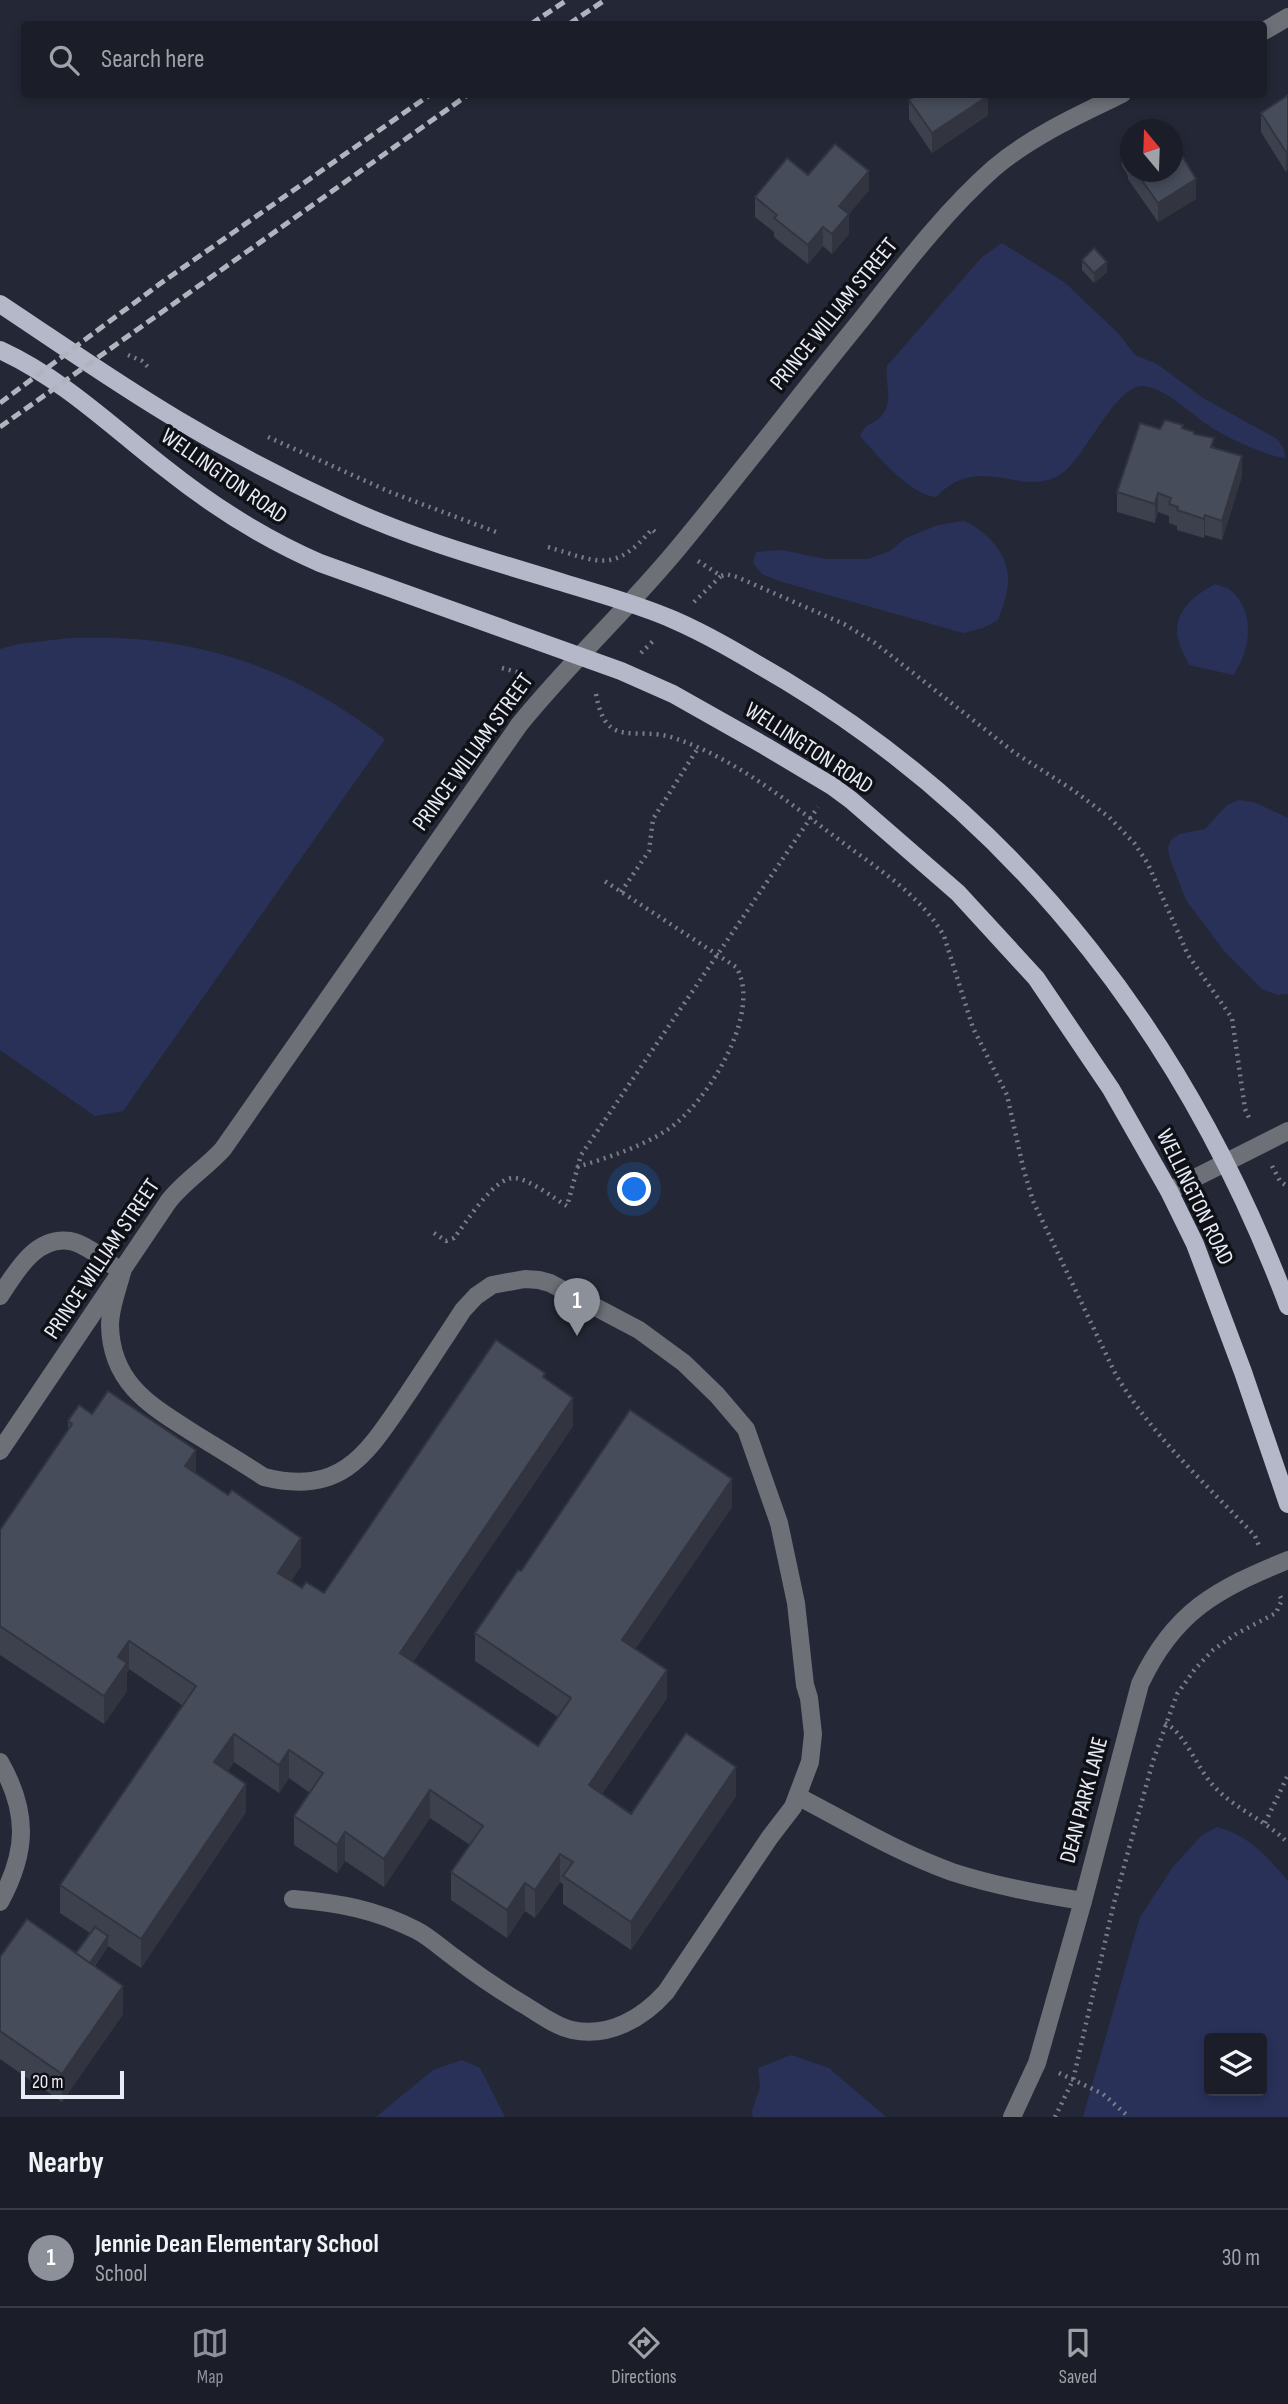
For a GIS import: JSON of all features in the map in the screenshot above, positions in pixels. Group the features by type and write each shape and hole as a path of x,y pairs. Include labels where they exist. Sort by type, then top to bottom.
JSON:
{"main road":[{"name":"WELLINGTON ROAD","path":"0,304 176,419 258,465 348,509 460,551 631,603 698,631 825,705 897,756 950,800 1040,889 1144,1020 1225,1162 1266,1247 1288,1306"},
{"name":"WELLINGTON ROAD","path":"0,350 60,384 104,416 164,468 234,520 278,545 320,563 621,671 673,694 832,786 958,893 1036,978 1111,1089 1169,1191 1211,1284 1288,1504"}],"street":[{"path":"1267,29 1288,17"},
{"name":"PRINCE WILLIAM STREET","path":"0,1451 175,1192 223,1149 519,724 554,681 631,603 679,547 904,265 964,198 994,168 1032,141 1114,98"},
{"path":"1169,1191 1288,1131"},
{"path":"0,1296 30,1253 56,1242 71,1240 86,1248 122,1272 110,1322 111,1339 118,1362 132,1387 149,1404 264,1477 280,1481 309,1482 331,1476 350,1466 372,1447 463,1310 476,1296 492,1285 525,1279 550,1283 639,1330 684,1363 717,1395 746,1429 779,1522 796,1603 813,1734 810,1762 799,1797 666,1992 651,2009 627,2024 600,2031 572,2030 552,2022 484,1980 419,1932 385,1916 340,1903 293,1899"},
{"name":"DEAN PARK LANE","path":"1012,2117 1037,2063 1140,1684 1151,1662 1174,1629 1203,1602 1238,1582 1288,1560"},
{"path":"0,1762 10,1779 20,1817 22,1849 13,1878 0,1902"},
{"path":"799,1797 889,1844 951,1871 1016,1890 1083,1901"}],"path":[{"path":"130,356 142,361 158,379"},
{"path":"266,436 390,492 503,534"},
{"path":"542,546 607,561 629,553 652,528 656,533"},
{"path":"721,576 726,574 737,577 844,624 875,643 1015,753 1110,817 1135,844 1152,874 1188,955 1232,1018 1237,1037 1245,1109 1280,1181 1288,1187"},
{"path":"596,694 601,715 614,730 672,737 746,774 906,890 936,923 943,936 973,1028 1007,1095 1033,1201 1114,1370 1124,1389 1154,1427 1255,1536"},
{"path":"621,892 649,851 653,819 698,748"},
{"path":"434,1233 446,1241 454,1238 490,1192 507,1179 525,1181 567,1206 581,1155 832,786"},
{"path":"576,1168 666,1132 683,1119 706,1091 733,1042 745,999 743,980 736,967 603,880"},
{"path":"1055,2117 1073,2080 1114,1903 1165,1723 1177,1694 1213,1650 1236,1634 1276,1613 1282,1600"},
{"path":"1165,1723 1175,1730 1202,1771 1226,1799 1265,1823 1288,1843"},
{"path":"1265,1823 1288,1775"},
{"path":"1073,2080 1103,2094 1129,2117"}],"shaded area":[{"path":"1002,243 1064,282 1118,333 1135,355 1157,364 1203,398 1277,439 1284,449 1285,458 1257,450 1227,436 1170,397 1143,386 1133,388 1123,396 1073,462 1065,471 1050,479 1035,482 986,476 970,477 953,483 936,497 926,495 905,482 860,436 866,427 880,418 886,408 887,366 982,257"},
{"path":"964,521 987,536 999,550 1006,567 1008,582 998,620 983,628 963,633 779,581 762,574 753,563 756,552 782,550 825,559 868,559 890,551 906,538 938,525"},
{"path":"1215,584 1229,589 1238,598 1247,620 1244,655 1233,675 1189,665 1178,639 1178,621 1182,613 1193,599"},
{"path":"69,638 155,641 188,646 249,663 305,687 385,739 123,1111 95,1116 0,1050 0,649 18,644"},
{"path":"1239,800 1256,803 1288,818 1288,994 1278,995 1262,989 1225,952 1186,900 1170,859 1168,848 1171,840 1179,834 1205,829 1227,805"},
{"path":"1217,1827 1248,1841 1265,1855 1288,1881 1288,2117 1083,2117 1140,1917 1173,1867 1202,1835"},
{"path":"791,2055 829,2068 886,2117 753,2117 752,2111 760,2087 758,2068"},
{"path":"462,2060 480,2068 505,2117 376,2117 433,2070"}],"building":[{"path":"1288,95 1288,151 1286,152 1261,113"},
{"path":"912,98 985,98 932,133 909,100"},
{"path":"835,144 869,171 839,206 849,214 832,234 823,227 808,245 774,218 777,215 755,197 787,158 808,175"},
{"path":"1183,157 1196,179 1158,203 1143,182 1183,182"},
{"path":"1094,248 1107,262 1094,273 1082,260"},
{"path":"1165,420 1183,425 1182,428 1194,434 1214,438 1211,447 1242,456 1222,521 1205,515 1204,519 1177,510 1178,507 1169,504 1171,498 1158,493 1155,504 1117,492 1140,423 1160,429"},
{"path":"496,1340 545,1373 543,1377 573,1398 400,1653 538,1746 571,1698 475,1633 518,1570 521,1571 630,1410 732,1479 622,1640 667,1670 589,1785 631,1814 686,1733 736,1767 631,1922 563,1876 573,1862 560,1854 535,1890 525,1883 507,1910 451,1872 483,1826 430,1790 384,1859 345,1832 337,1845 294,1816 323,1773 289,1750 279,1765 234,1734 214,1762 246,1784 141,1939 60,1885 196,1686 129,1641 118,1657 127,1663 104,1696 0,1626 0,1530 72,1424 68,1421 79,1405 92,1414 108,1391 196,1450 185,1466 228,1495 232,1490 301,1538 278,1573 302,1588 306,1582 324,1593"},
{"path":"27,1919 123,1986 62,2074 0,2031 0,1957"},
{"path":"95,1927 108,1936 90,1963 76,1953"}],"railway":[{"path":"536,21 567,0"},
{"path":"574,21 605,0"},
{"path":"0,403 161,283 425,98"},
{"path":"0,427 463,98"}],"place":[{"name":"Jennie Dean Elementary School","path":"577,1336"}]}
